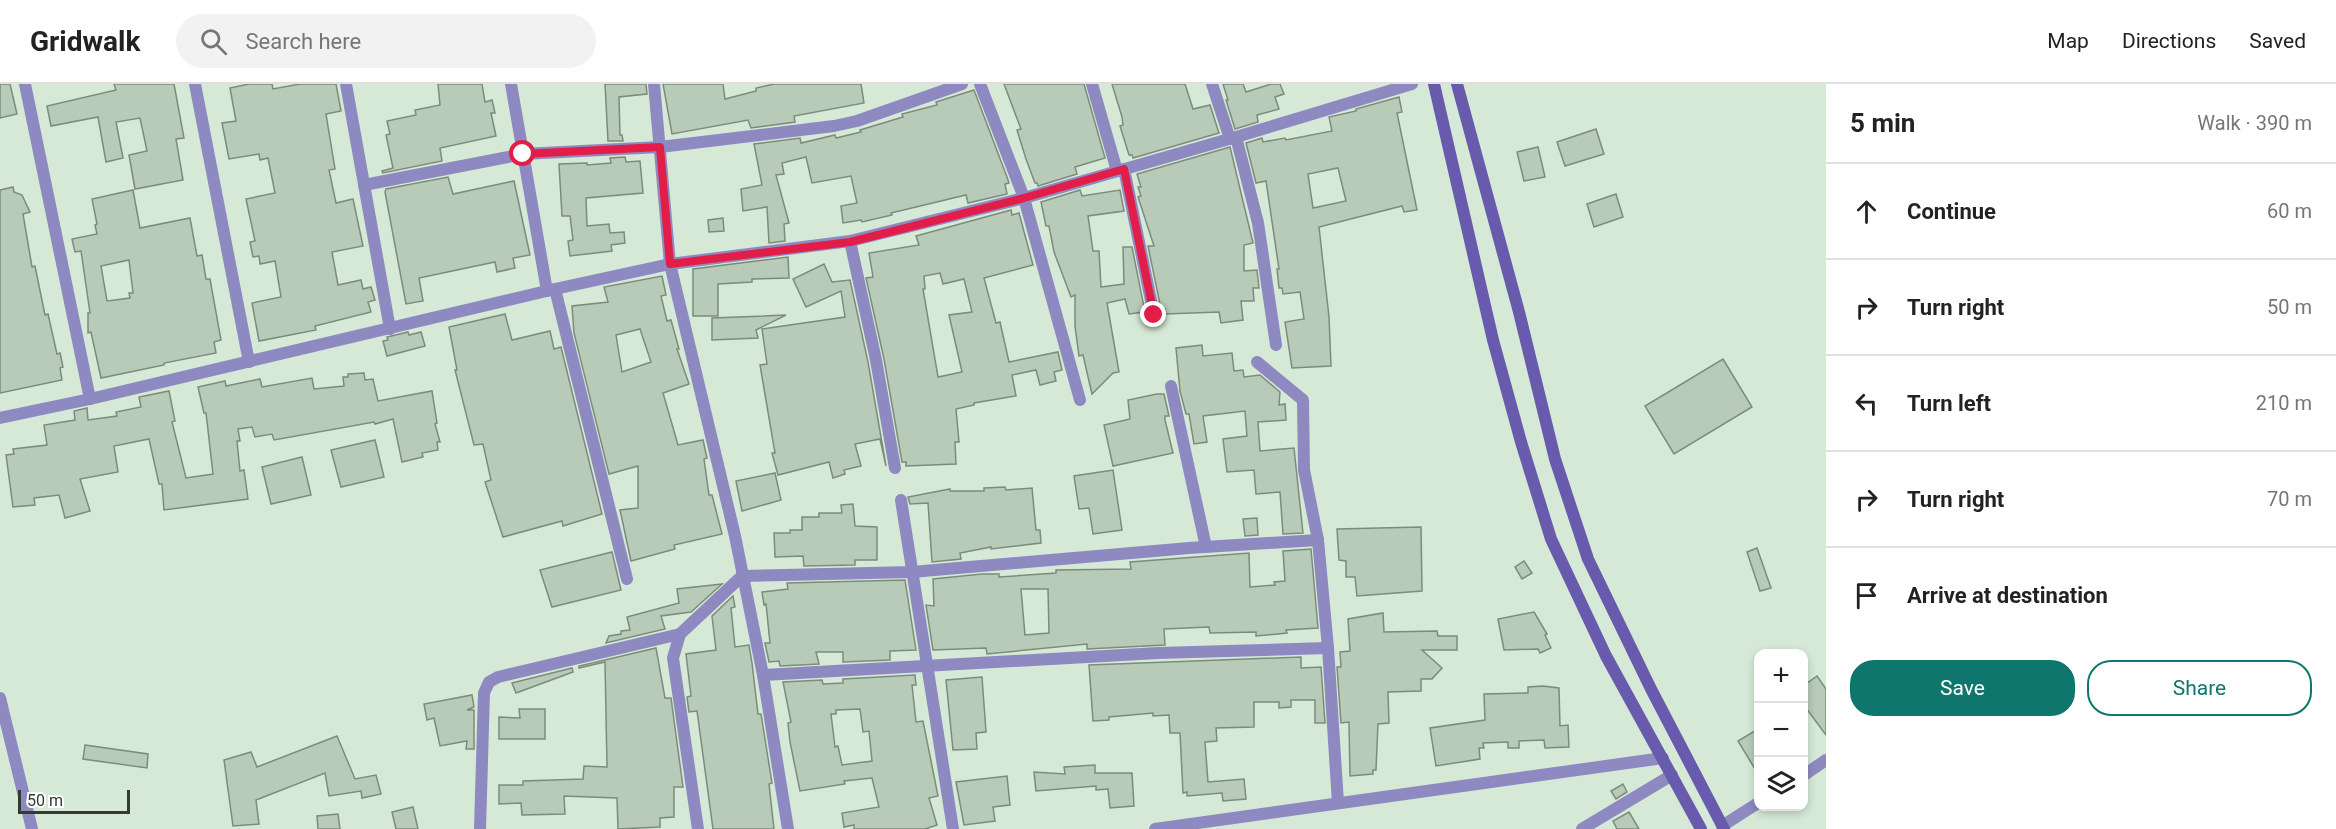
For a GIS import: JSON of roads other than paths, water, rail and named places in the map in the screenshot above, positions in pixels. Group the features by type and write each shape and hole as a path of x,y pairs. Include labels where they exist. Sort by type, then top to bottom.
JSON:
{"main road":[{"path":"1434,84 1494,340 1521,442 1551,539 1606,656 1701,829"},
{"path":"1457,84 1521,320 1555,459 1588,559 1651,689 1723,828"}],"street":[{"path":"25,84 90,399"},
{"path":"195,84 249,362"},
{"path":"346,84 390,328"},
{"path":"511,84 551,290 627,579"},
{"path":"654,84 670,264 735,536 763,675 788,829"},
{"path":"364,185 523,154 660,147 857,121 962,84"},
{"path":"980,84 1024,198 1080,400"},
{"path":"1092,84 1121,170 1154,315"},
{"path":"1212,84 1233,138 1258,223 1276,345"},
{"path":"0,418 670,264 850,242 1024,198 1412,84"},
{"path":"850,242 876,360 895,468"},
{"path":"1257,362 1303,400 1304,470 1318,540 1338,803"},
{"path":"1171,386 1206,547"},
{"path":"901,500 953,829"},
{"path":"698,829 673,658 680,634 741,571 912,572 1206,547 1318,540"},
{"path":"480,829 484,693 489,682 498,677 680,634"},
{"path":"763,675 1158,653 1328,648"},
{"path":"0,698 32,829"},
{"path":"1156,829 1663,758"},
{"path":"1808,772 1826,760"},
{"path":"1582,829 1672,775"},
{"path":"1723,828 1754,806"}]}
